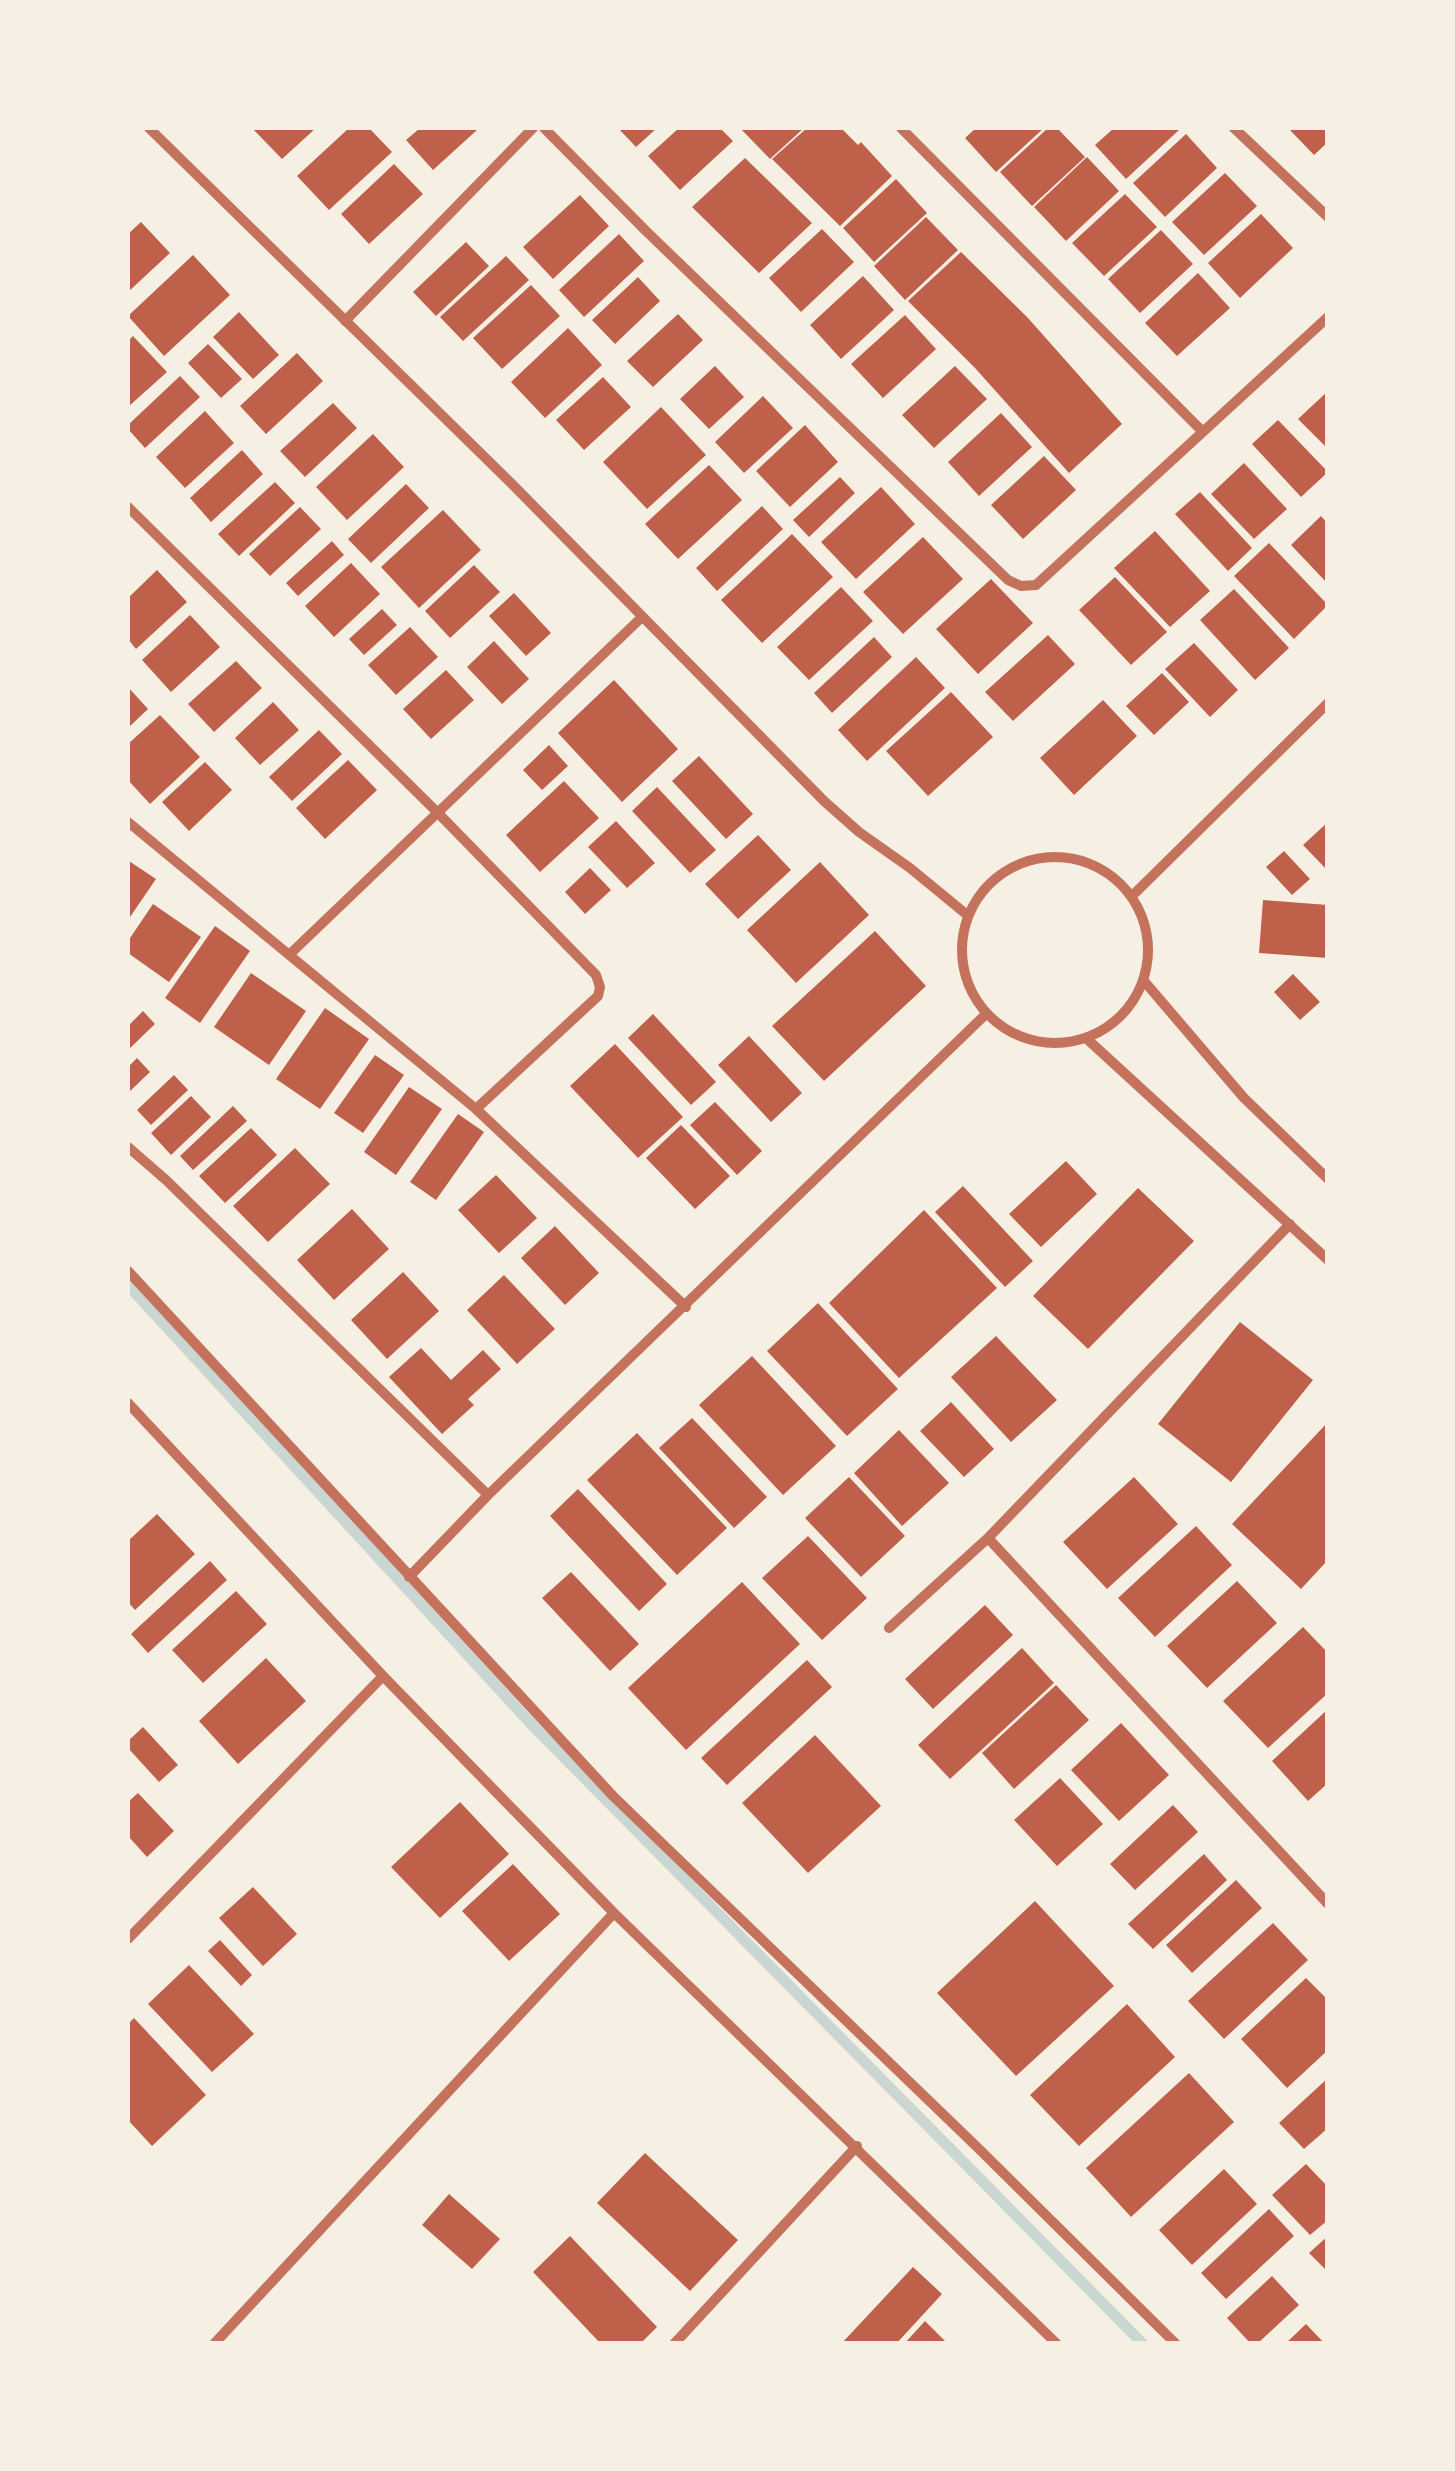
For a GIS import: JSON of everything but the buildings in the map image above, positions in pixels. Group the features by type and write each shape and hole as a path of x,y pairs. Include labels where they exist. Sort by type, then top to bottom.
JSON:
{"street":[{"path":"149,128 824,801 966,914"},
{"path":"345,321 533,128"},
{"path":"544,128 1013,583 1036,585 1328,317"},
{"path":"901,128 1202,430"},
{"path":"1234,128 1328,217"},
{"path":"128,508 438,813 600,982 598,996 476,1109"},
{"path":"290,954 642,617"},
{"path":"1132,896 1328,703"},
{"path":"128,822 476,1109 686,1307"},
{"path":"1044,856 1093,864 1132,896 1145,923 1149,952 1144,981 1130,1007 1110,1026 1086,1038 1032,1041 986,1014 966,984 960,949 966,914 997,874 1044,856"},
{"path":"1144,981 1244,1098 1328,1179"},
{"path":"409,1578 488,1495 986,1014"},
{"path":"1086,1038 1328,1260"},
{"path":"128,1147 488,1495"},
{"path":"889,1628 988,1538 1290,1224"},
{"path":"128,1270 613,1796 1176,2344"},
{"path":"128,1403 383,1676 614,1912 1056,2344"},
{"path":"988,1538 1328,1904"},
{"path":"128,1939 383,1676"},
{"path":"214,2344 614,1912"},
{"path":"674,2344 857,2146"}],"waterway":[{"path":"128,1285 533,1726 1143,2344"}]}
